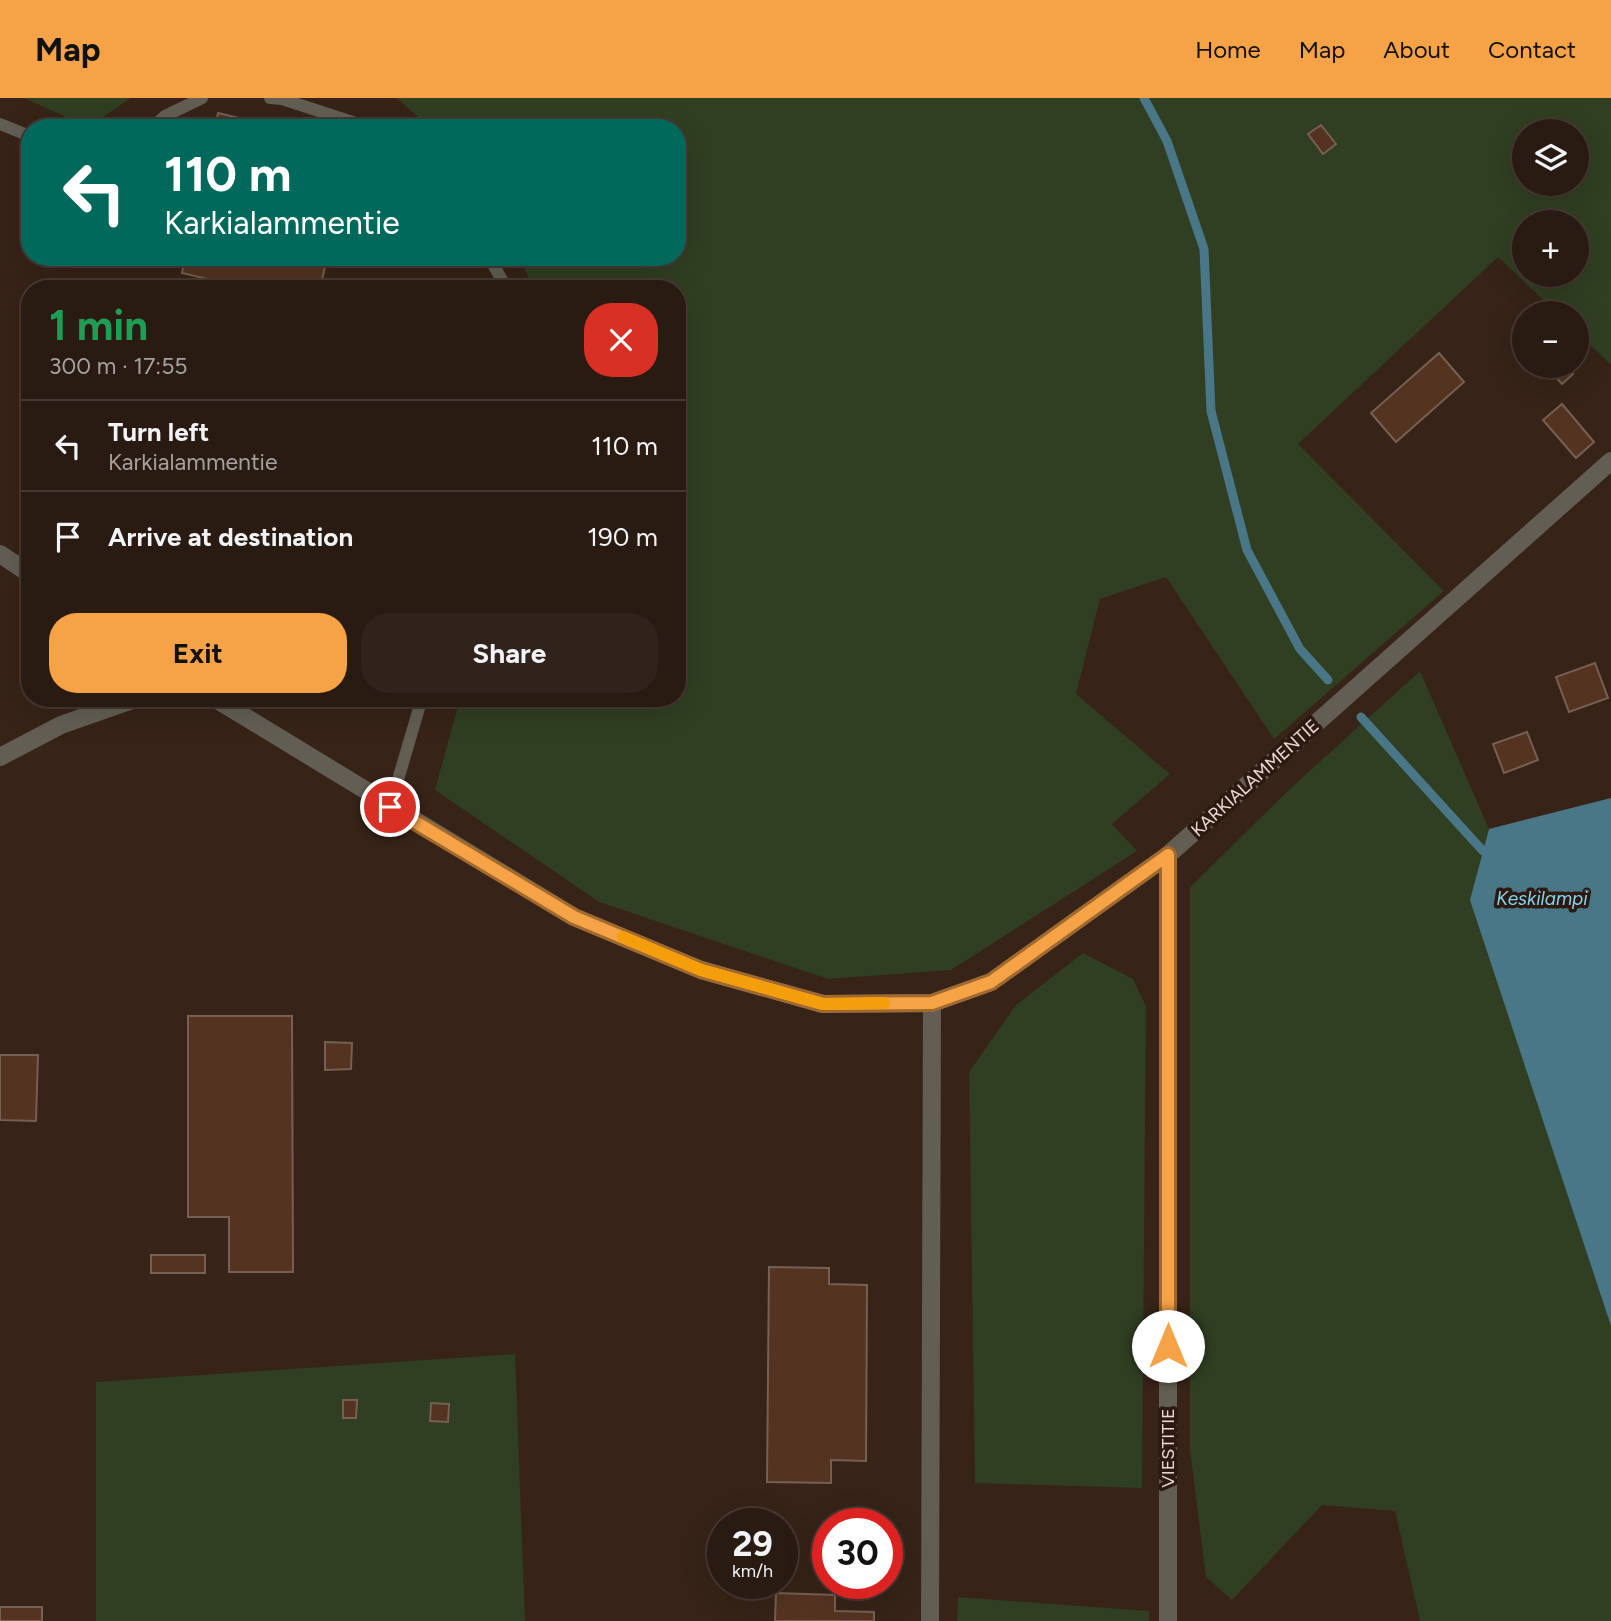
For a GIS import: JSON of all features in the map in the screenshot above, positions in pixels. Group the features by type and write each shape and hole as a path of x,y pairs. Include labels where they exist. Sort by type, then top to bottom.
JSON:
{"street":[{"name":"KARKIALAMMENTIE","path":"229,707 574,917 701,970 823,1004 932,1003 991,982 1168,855 1611,461"},
{"path":"0,554 21,569"},
{"path":"0,757 61,725 112,707"},
{"name":"VIESTITIE","path":"1168,855 1168,1621"},
{"path":"930,1621 932,1003"}],"lane":[{"path":"161,119 202,98"},
{"path":"270,98 282,99 343,119"},
{"path":"0,124 21,132"},
{"path":"390,807 419,707"}],"green space":[{"path":"24,98 131,98 100,119 70,119"},
{"path":"396,98 1611,98 1611,365 1589,344 1589,301 1544,301 1530,287 1589,287 1589,210 1512,210 1512,270 1498,257 1298,444 1444,591 1274,739 1166,577 1100,599 1076,694 1170,774 1112,824 1137,851 951,970 828,979 599,902 435,790 458,707 686,707 686,280 530,280 523,266 686,266 686,119 421,119"},
{"path":"1420,671 1489,829 1471,900 1611,1326 1611,1621 1420,1621 1395,1511 1322,1505 1232,1600 1206,1577 1190,1450 1190,887 1292,787"},
{"path":"1083,953 1133,979 1146,1006 1142,1488 975,1483 969,1072 1016,1005"},
{"path":"515,1354 525,1621 96,1621 96,1382"},
{"path":"958,1597 1149,1611 1149,1621 957,1621"}],"water":[{"name":"Keskilampi","path":"1611,798 1611,1326 1470,900 1489,829"}],"building":[{"path":"218,113 243,119 217,119"},
{"path":"1321,125 1336,144 1323,154 1308,134"},
{"path":"183,266 325,266 322,280 212,280 182,273"},
{"path":"1439,353 1464,382 1396,442 1371,413"},
{"path":"1557,378 1569,378 1562,384"},
{"path":"1562,404 1594,442 1576,458 1543,420"},
{"path":"1595,663 1608,698 1569,712 1556,677"},
{"path":"1527,732 1538,760 1504,773 1493,744"},
{"path":"188,1016 292,1016 293,1272 229,1272 229,1217 188,1217"},
{"path":"325,1042 352,1043 351,1069 325,1070"},
{"path":"0,1055 38,1055 36,1121 0,1120"},
{"path":"151,1255 205,1255 205,1273 151,1273"},
{"path":"769,1267 829,1268 829,1284 867,1285 866,1461 831,1460 831,1483 767,1482"},
{"path":"343,1400 357,1400 356,1418 343,1418"},
{"path":"431,1403 449,1404 448,1422 430,1421"},
{"path":"798,1594 812,1594 812,1599 835,1599 835,1611 874,1612 874,1621 775,1621 776,1599 798,1599"},
{"path":"0,1607 42,1607 42,1621 0,1621"}],"waterway":[{"path":"1144,98 1167,141 1204,249 1211,411 1247,550 1300,649 1328,680"},
{"path":"1361,717 1483,851"}],"slow traffic":[{"path":"623,937 701,970 823,1004 884,1003"}],"route":[{"path":"390,807 574,917 701,970 823,1004 932,1003 991,982 1168,855 1168,1346"}]}
